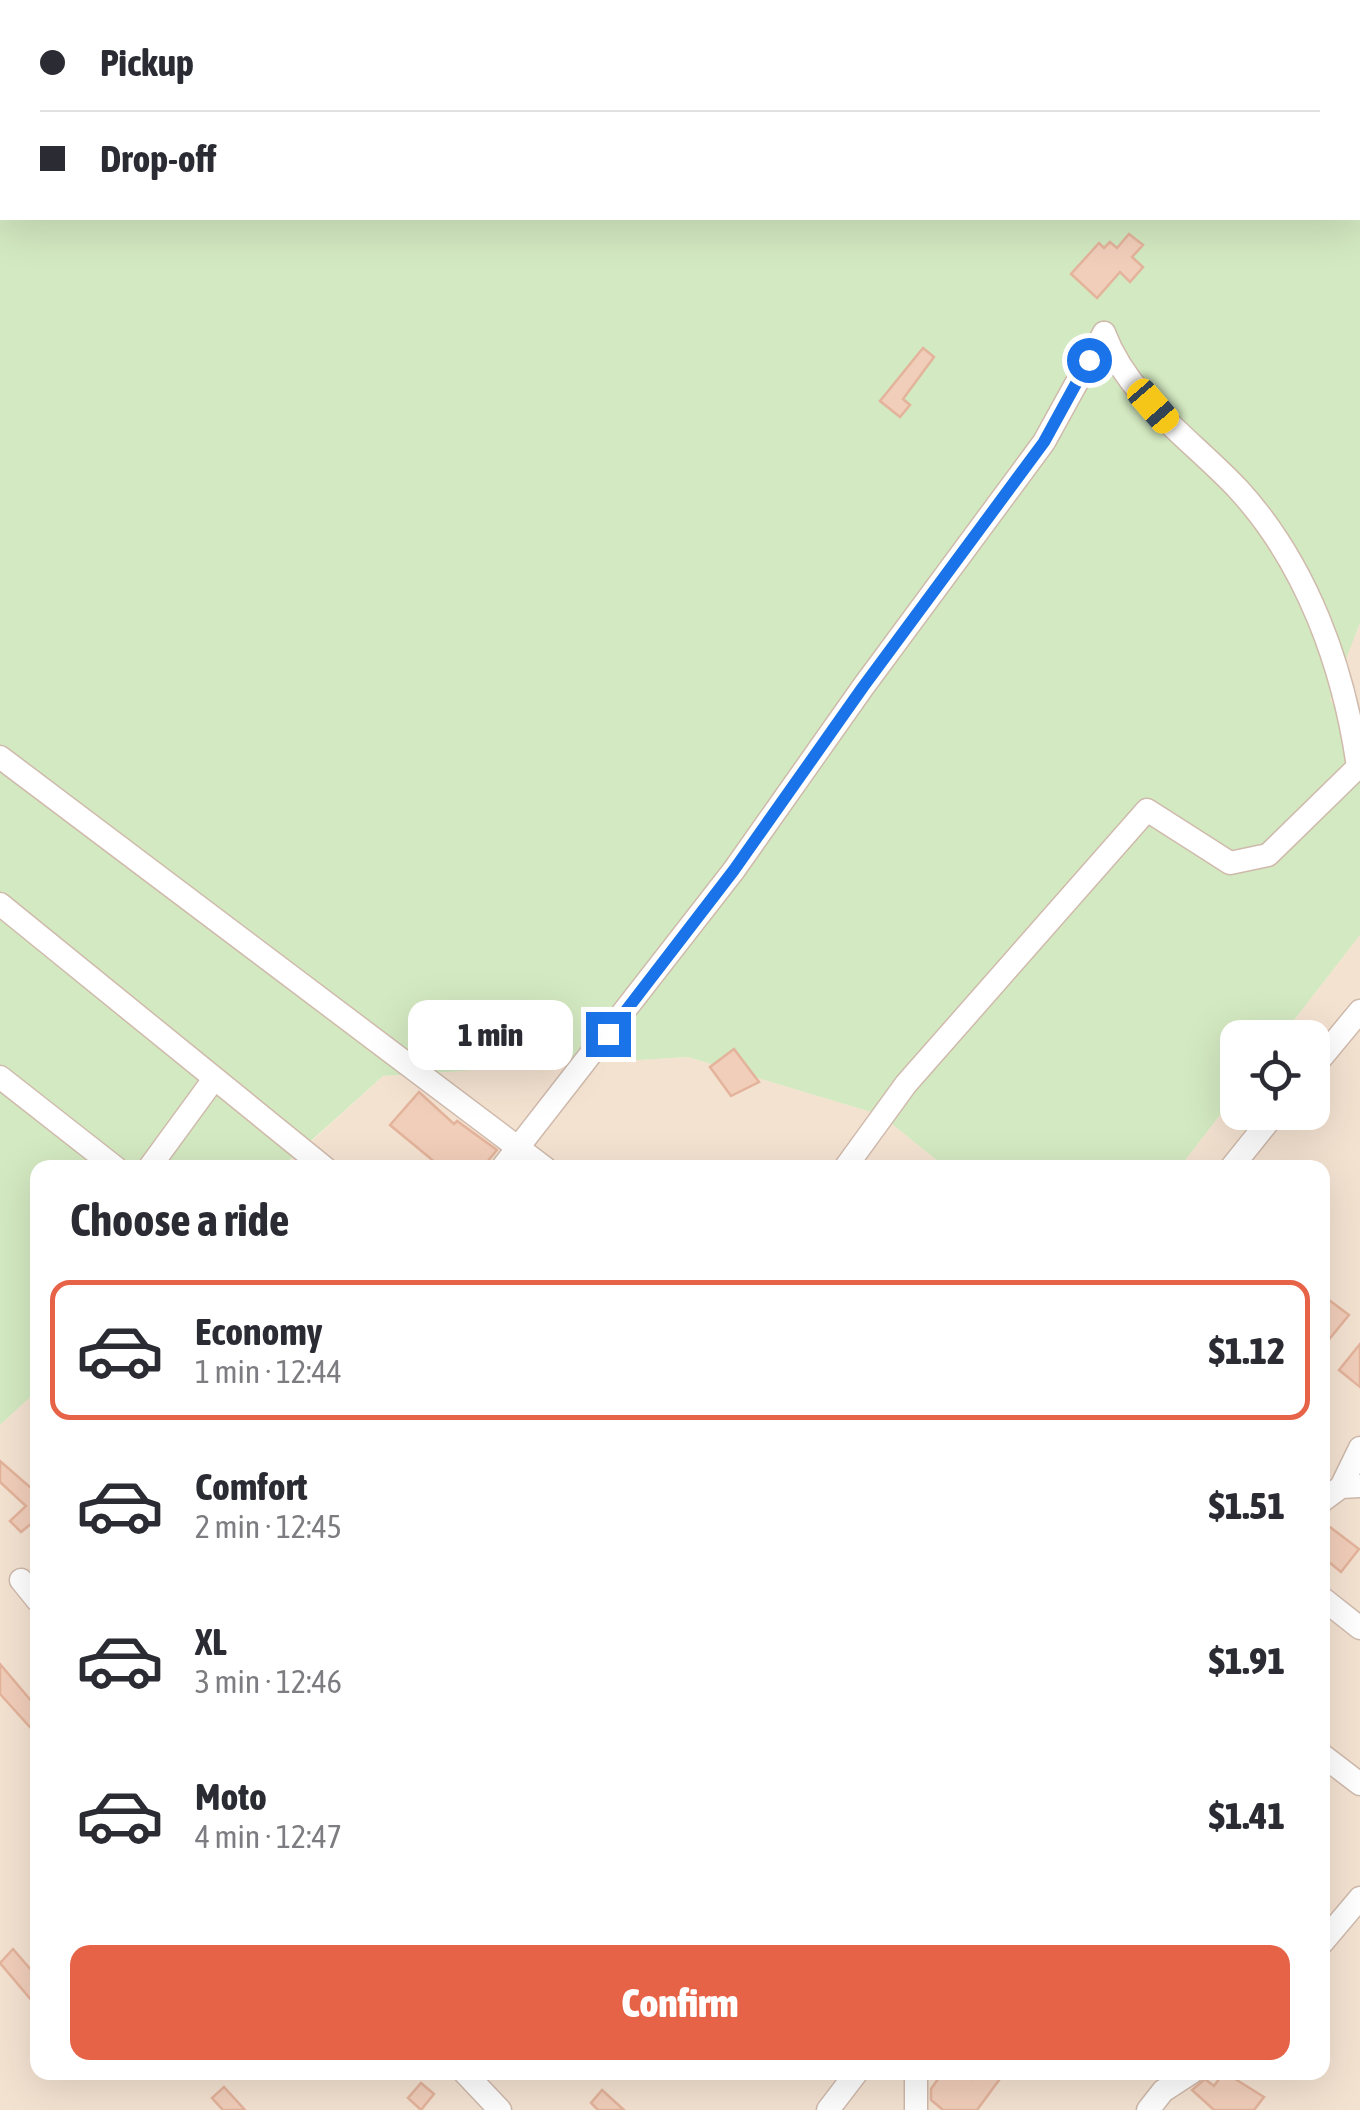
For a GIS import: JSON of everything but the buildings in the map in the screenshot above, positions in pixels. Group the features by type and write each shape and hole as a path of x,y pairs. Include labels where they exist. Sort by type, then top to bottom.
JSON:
{"street":[{"path":"509,1160 734,870 1044,442 1104,333 1115,361 1172,428 1238,490 1292,559 1349,700 1358,767 1268,855 1230,863 1147,810 906,1084 851,1160"},
{"path":"0,757 535,1160"},
{"path":"0,904 315,1160"},
{"path":"1330,1047 1360,1011"},
{"path":"0,1077 106,1160"},
{"path":"155,1160 214,1080"},
{"path":"1237,1160 1262,1130"},
{"path":"1341,1491 1360,1448"},
{"path":"20,1580 30,1592"},
{"path":"1330,1604 1360,1628"},
{"path":"1330,1761 1360,1784"},
{"path":"1330,1927 1360,1898"},
{"path":"472,2080 500,2110"},
{"path":"828,2110 851,2080"},
{"path":"916,2080 916,2110"},
{"path":"1148,2110 1163,2091 1180,2080"}],"shaded area":[{"path":"1360,623 1360,739 1329,700"},
{"path":"1360,935 1360,2110 0,2110 0,1425 30,1397 30,2080 1330,2080 1330,1160 1185,1160 1220,1115 1220,1130 1330,1130 1330,1020 1294,1020"},
{"path":"688,1057 881,1115 936,1160 291,1160 383,1076"}],"green space":[{"path":"0,220 1360,220 1360,623 1330,700 1360,739 1360,935 1294,1020 1220,1020 1220,1115 1185,1160 936,1160 881,1115 688,1057 383,1076 290,1160 30,1160 30,1397 0,1425"}],"route":[{"path":"608,1034 734,870 1044,442 1089,360"}]}
